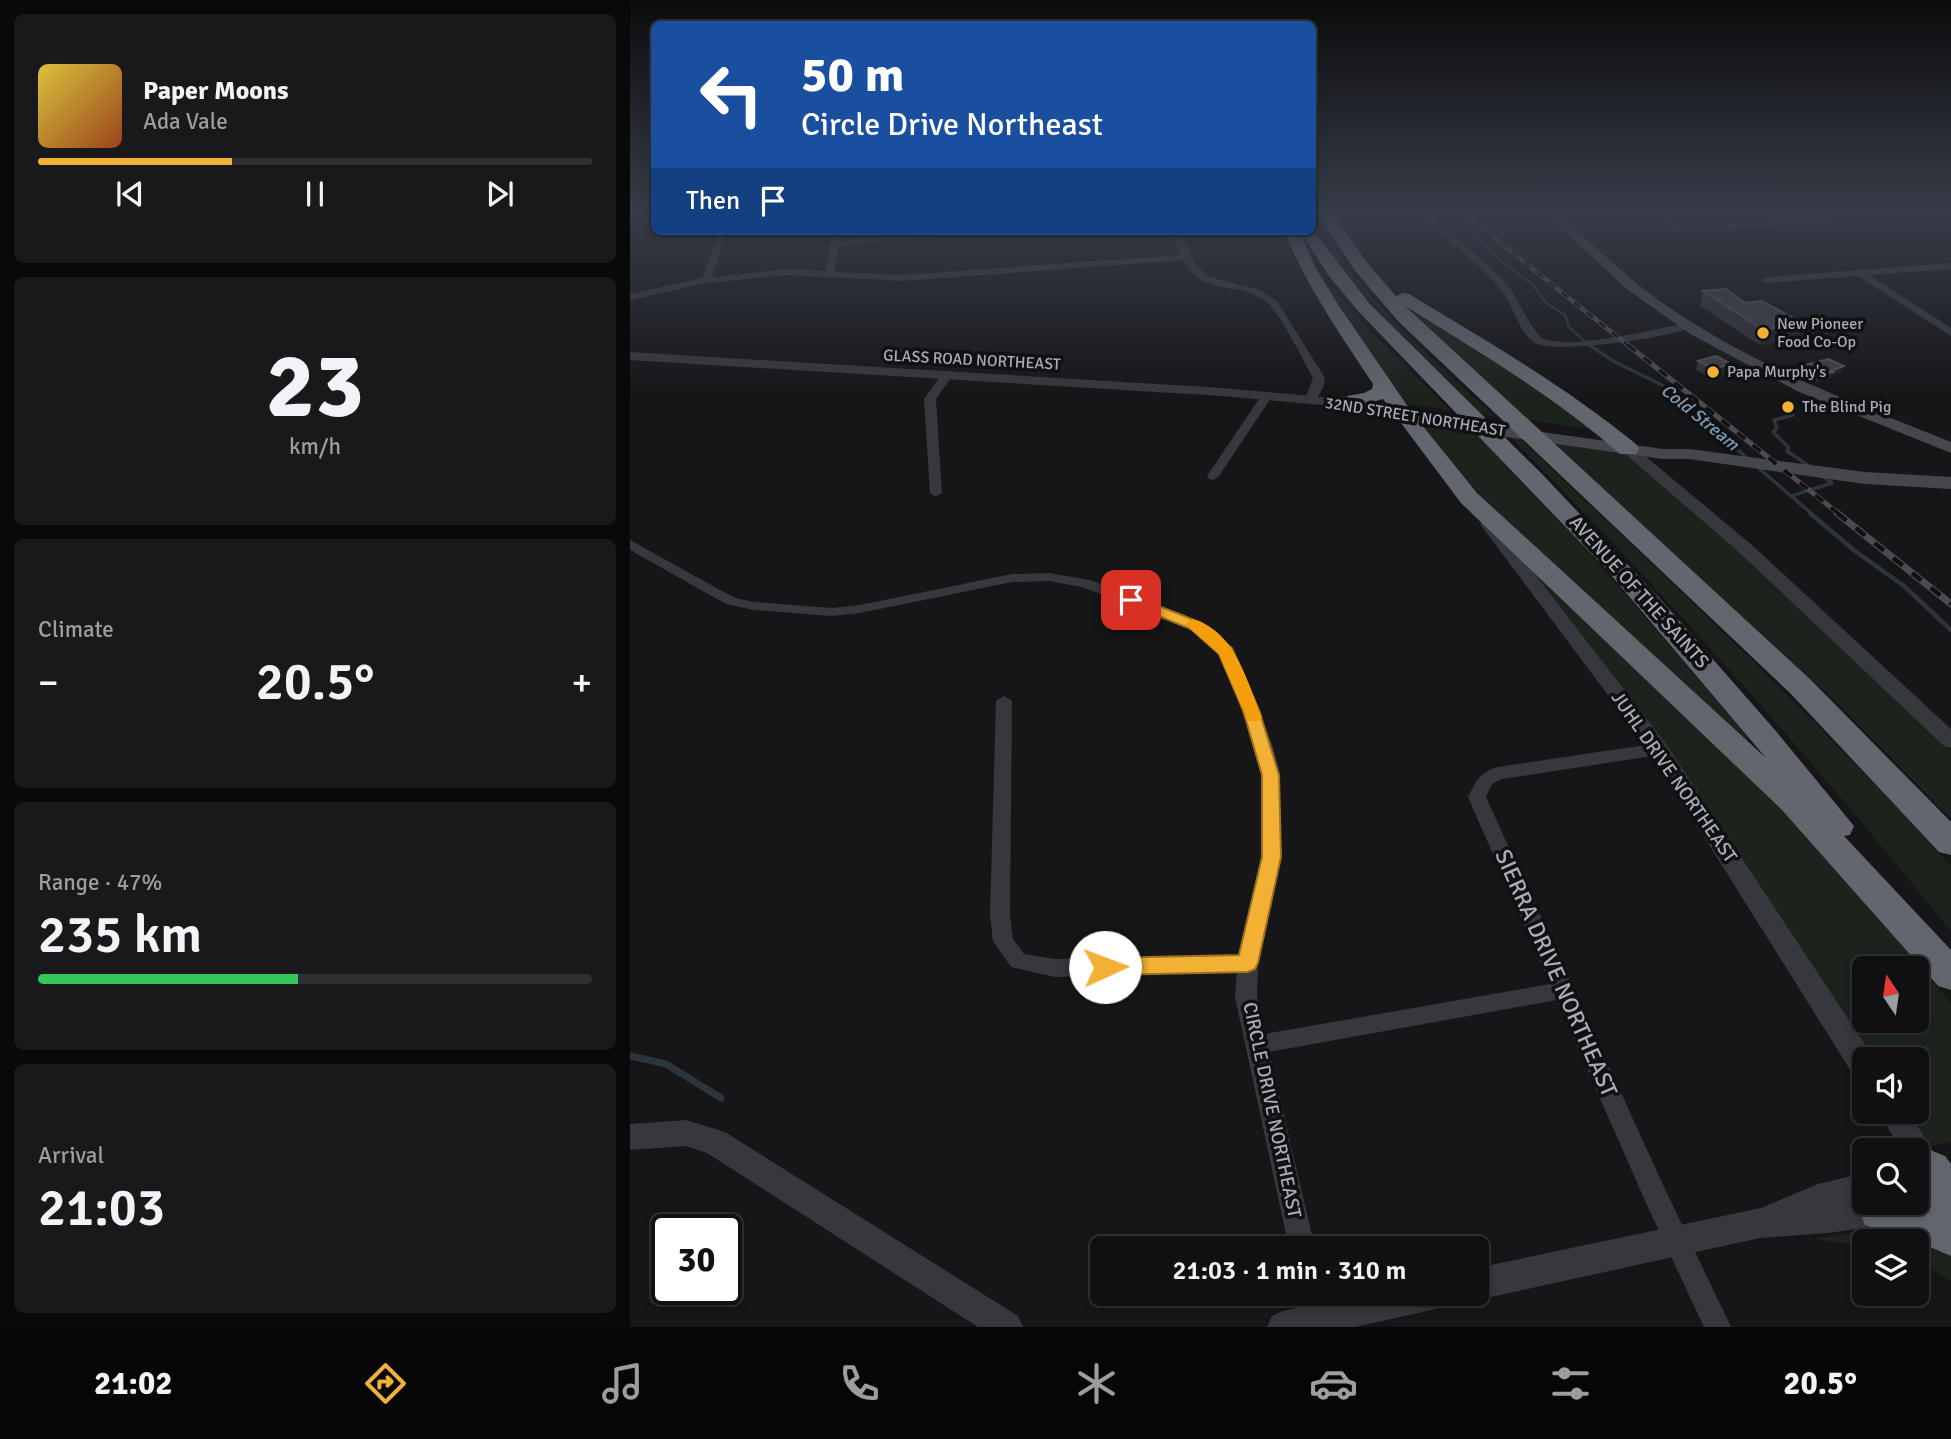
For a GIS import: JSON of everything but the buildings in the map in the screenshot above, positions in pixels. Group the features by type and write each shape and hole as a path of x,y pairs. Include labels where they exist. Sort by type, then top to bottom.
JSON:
{"highway":[{"path":"1312,274 1382,384 1411,414 1469,498 1794,802 1951,975"},
{"name":"AVENUE OF THE SAINTS","path":"1335,274 1367,311 1651,601 1742,706 1951,970"},
{"name":"AVENUE OF THE SAINTS","path":"1368,274 1405,318 1801,687 1951,843"},
{"path":"1376,274 1408,301 1541,382 1608,442"},
{"path":"1348,401 1377,395 1382,384"},
{"path":"1909,1215 1951,1234"}],"main road":[{"path":"1619,274 1688,326 1793,384 1948,447"},
{"name":"32ND STREET NORTHEAST","path":"1411,414 1608,442 1672,455 1689,454 1838,474 1951,483"}],"street":[{"path":"706,280 708,274"},
{"path":"630,297 706,280 769,274"},
{"path":"830,274 903,278 958,274"},
{"path":"1198,274 1271,299 1318,379 1311,400"},
{"path":"1488,274 1517,303 1536,338 1551,344 1688,326"},
{"path":"1767,280 1848,274"},
{"path":"1861,274 1951,333"},
{"name":"GLASS ROAD NORTHEAST","path":"630,356 1267,395 1311,400"},
{"path":"936,493 930,399 946,376"},
{"path":"1213,476 1267,395"},
{"name":"32ND STREET NORTHEAST","path":"1311,400 1348,401 1411,414"},
{"name":"32ND STREET NORTHEAST","path":"1311,400 1411,414"},
{"path":"1608,442 1669,482 1786,585 1951,741"},
{"path":"1669,482 1659,469 1660,465 1665,460 1689,454"},
{"name":"JUHL DRIVE NORTHEAST","path":"1469,498 1659,750 1852,1048"},
{"name":"CIRCLE DRIVE NORTHEAST","path":"630,544 715,593 754,606 832,612 860,609 1012,578 1049,577 1085,583 1197,626 1226,652 1264,747 1270,775 1271,857 1248,963 1246,997 1299,1236"},
{"path":"1004,701 1000,915 1003,941 1018,961 1055,968 1248,963"},
{"name":"SIERRA DRIVE NORTHEAST","path":"1659,750 1498,774 1485,780 1479,787 1477,797 1676,1240 1718,1327"},
{"path":"1257,1045 1564,990"},
{"path":"1901,1124 1942,1184"},
{"path":"630,1137 686,1133 715,1142 1007,1327"},
{"path":"1489,1281 1759,1223 1828,1218 1852,1207"},
{"path":"1283,1327 1315,1306"}],"shaded area":[{"path":"1318,274 1450,410 1401,403"},
{"path":"1348,274 1352,274 1420,347 1495,416 1483,415"},
{"path":"1417,312 1556,397 1590,429 1529,420 1412,313"},
{"path":"1428,424 1472,431 1585,548 1750,739 1741,741 1500,517 1426,433 1424,426"},
{"path":"1509,436 1518,437 1739,647 1951,866 1951,931 1845,803 1681,616"},
{"path":"1551,442 1629,453 1804,608 1951,750 1951,819 1833,699"},
{"path":"1514,546 1722,742 1912,956 1852,956 1852,1028 1779,917"},
{"path":"1929,977 1951,1004 1951,1142 1929,1147 1929,1138 1923,1138 1914,1124 1929,1124 1929,1047 1864,1047 1855,1033 1929,1033"},
{"path":"1890,1226 1901,1229 1872,1229"},
{"path":"1852,1232 1852,1244 1814,1239"},
{"path":"1929,1237 1951,1243 1951,1281 1929,1268"}],"waterway":[{"name":"Cold Stream","path":"1518,274 1533,285 1546,303 1565,315 1569,327 1591,347"},
{"name":"Cold Stream","path":"1589,345 1615,362 1668,388 1748,459"},
{"path":"1793,415 1774,420 1777,428 1773,432 1789,448 1787,451 1812,468"},
{"name":"Cold Stream","path":"1755,465 1791,496"},
{"path":"1791,496 1832,483 1821,475"},
{"name":"Cold Stream","path":"1791,496 1812,514"},
{"name":"Cold Stream","path":"1810,513 1855,551 1904,586 1951,630"},
{"path":"630,1056 666,1064 721,1098"}],"railway":[{"path":"1539,274 1630,347"},
{"path":"1628,345 1839,514"},
{"path":"1837,513 1951,604"}],"slow traffic":[{"path":"1192,624 1212,637 1226,652 1253,717"}],"place":[{"name":"New Pioneer Food Co-Op","path":"1763,333"},
{"name":"Papa Murphy's","path":"1713,372"},
{"name":"The Blind Pig","path":"1788,407"}],"route":[{"path":"1105,967 1248,963 1271,857 1273,807 1264,747 1226,652 1197,626 1131,600"}]}
